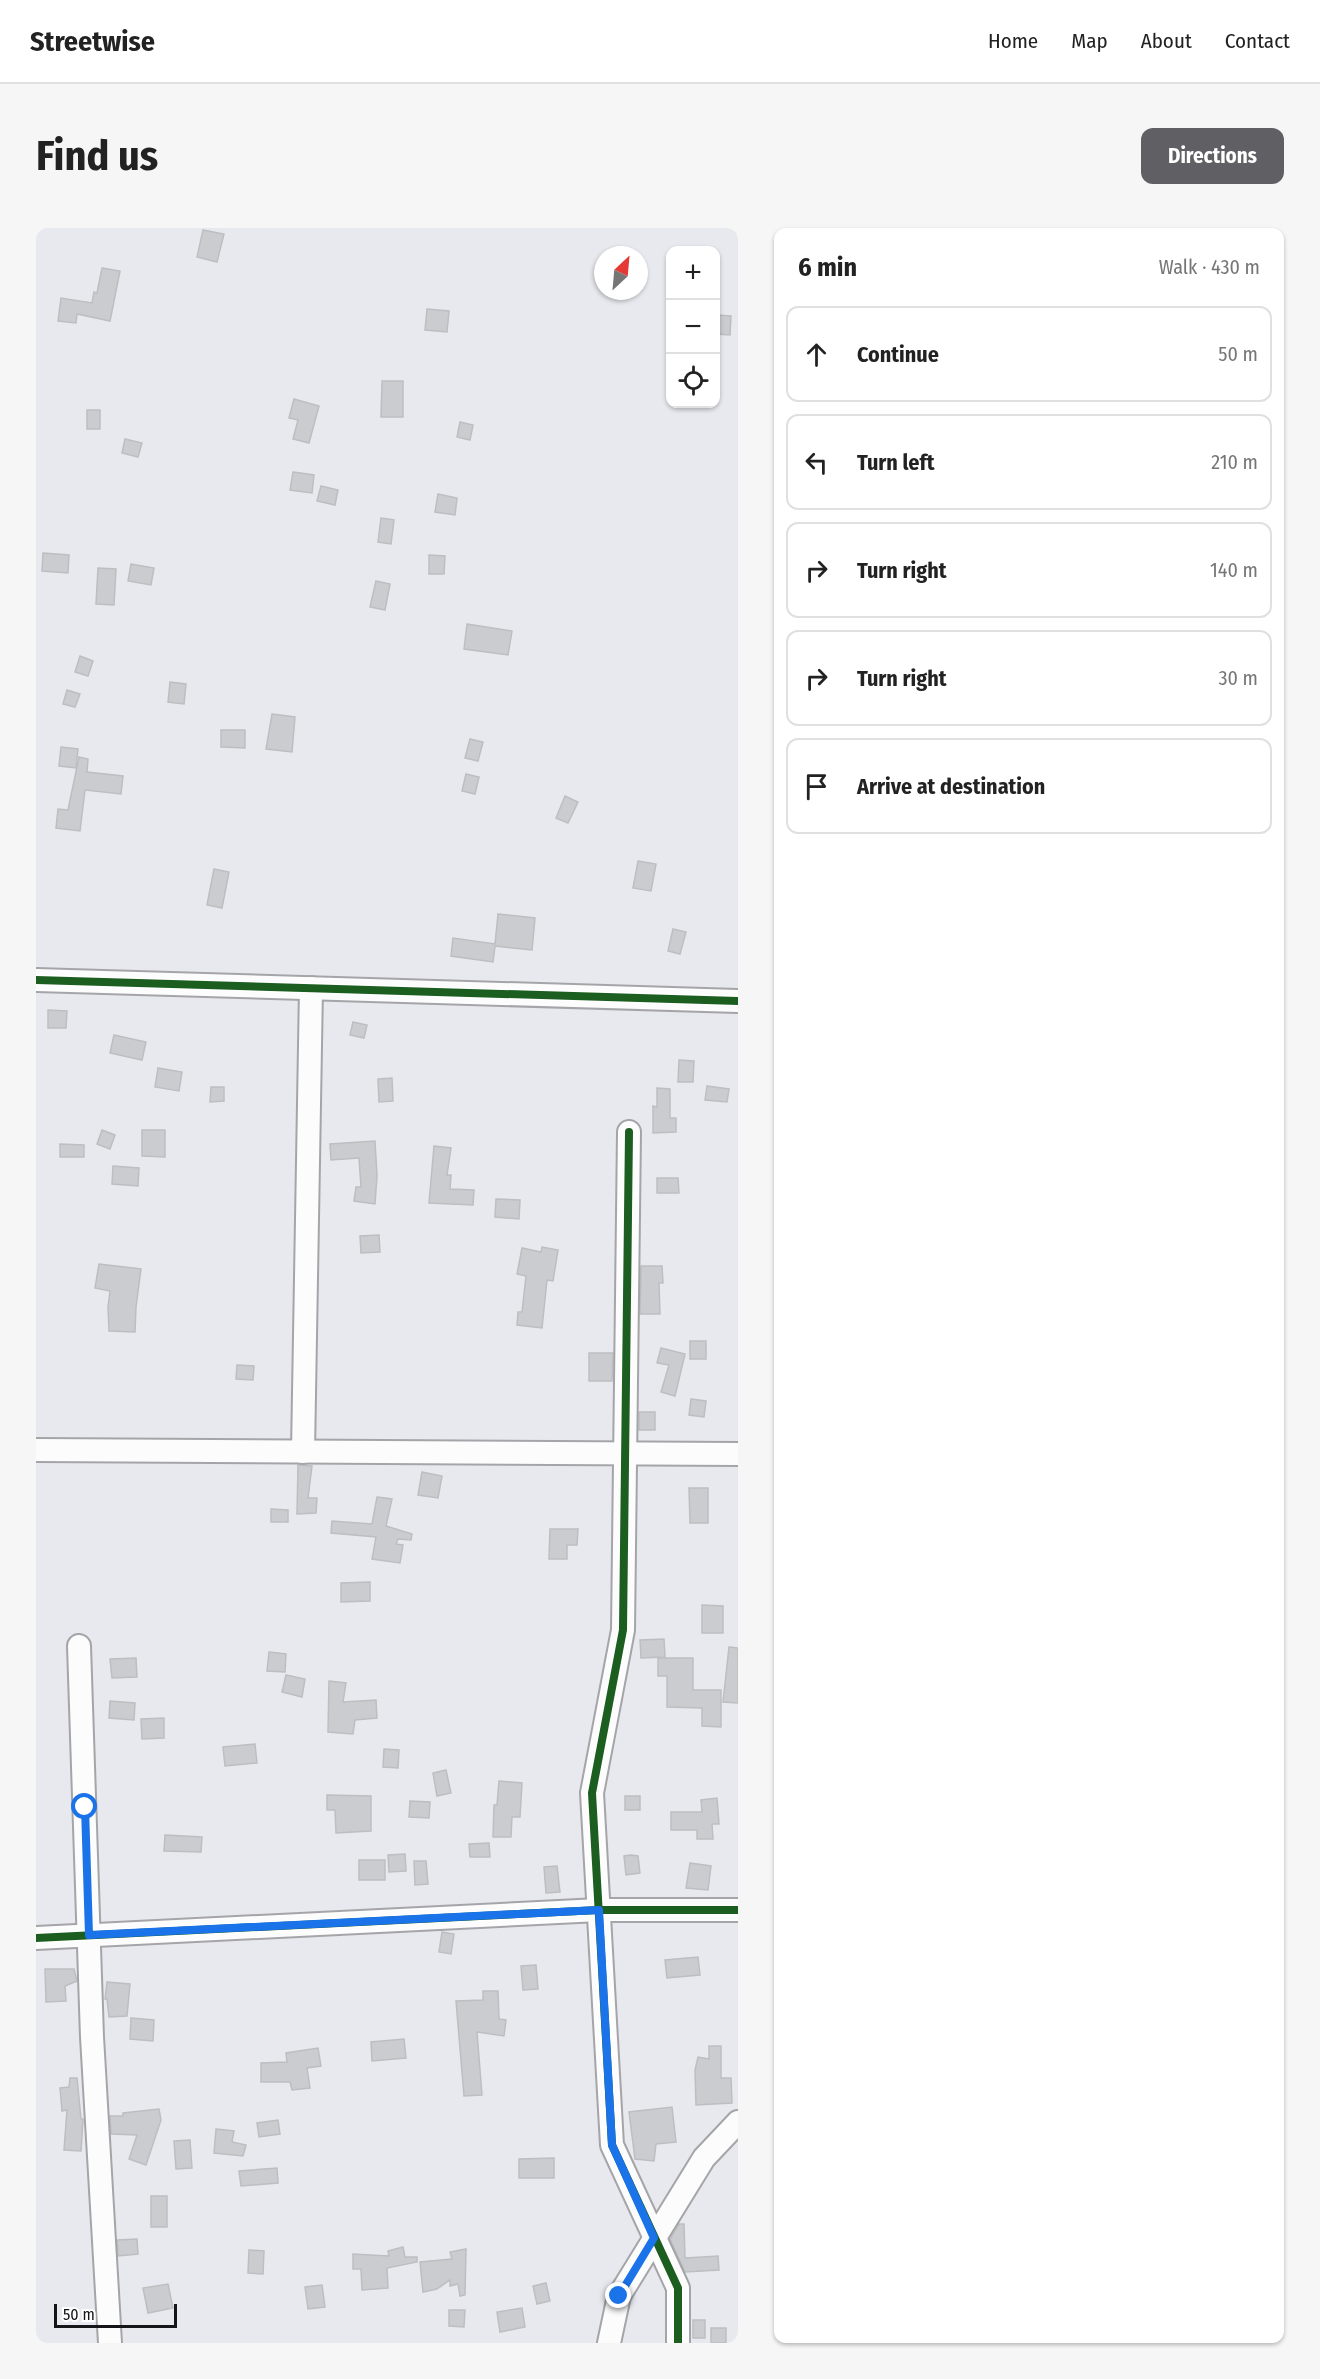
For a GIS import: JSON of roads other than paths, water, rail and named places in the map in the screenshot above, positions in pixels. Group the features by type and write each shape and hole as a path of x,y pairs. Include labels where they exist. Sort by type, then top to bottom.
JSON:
{"street":[{"path":"36,980 738,1001"},
{"path":"303,1452 310,988"},
{"path":"629,1132 623,1630 592,1793 612,2145 678,2288 678,2343"},
{"path":"36,1450 738,1454"},
{"path":"79,1646 93,2060 110,2343"},
{"path":"36,1938 599,1910 738,1910"},
{"path":"609,2343 619,2296 704,2158 738,2121"}]}
